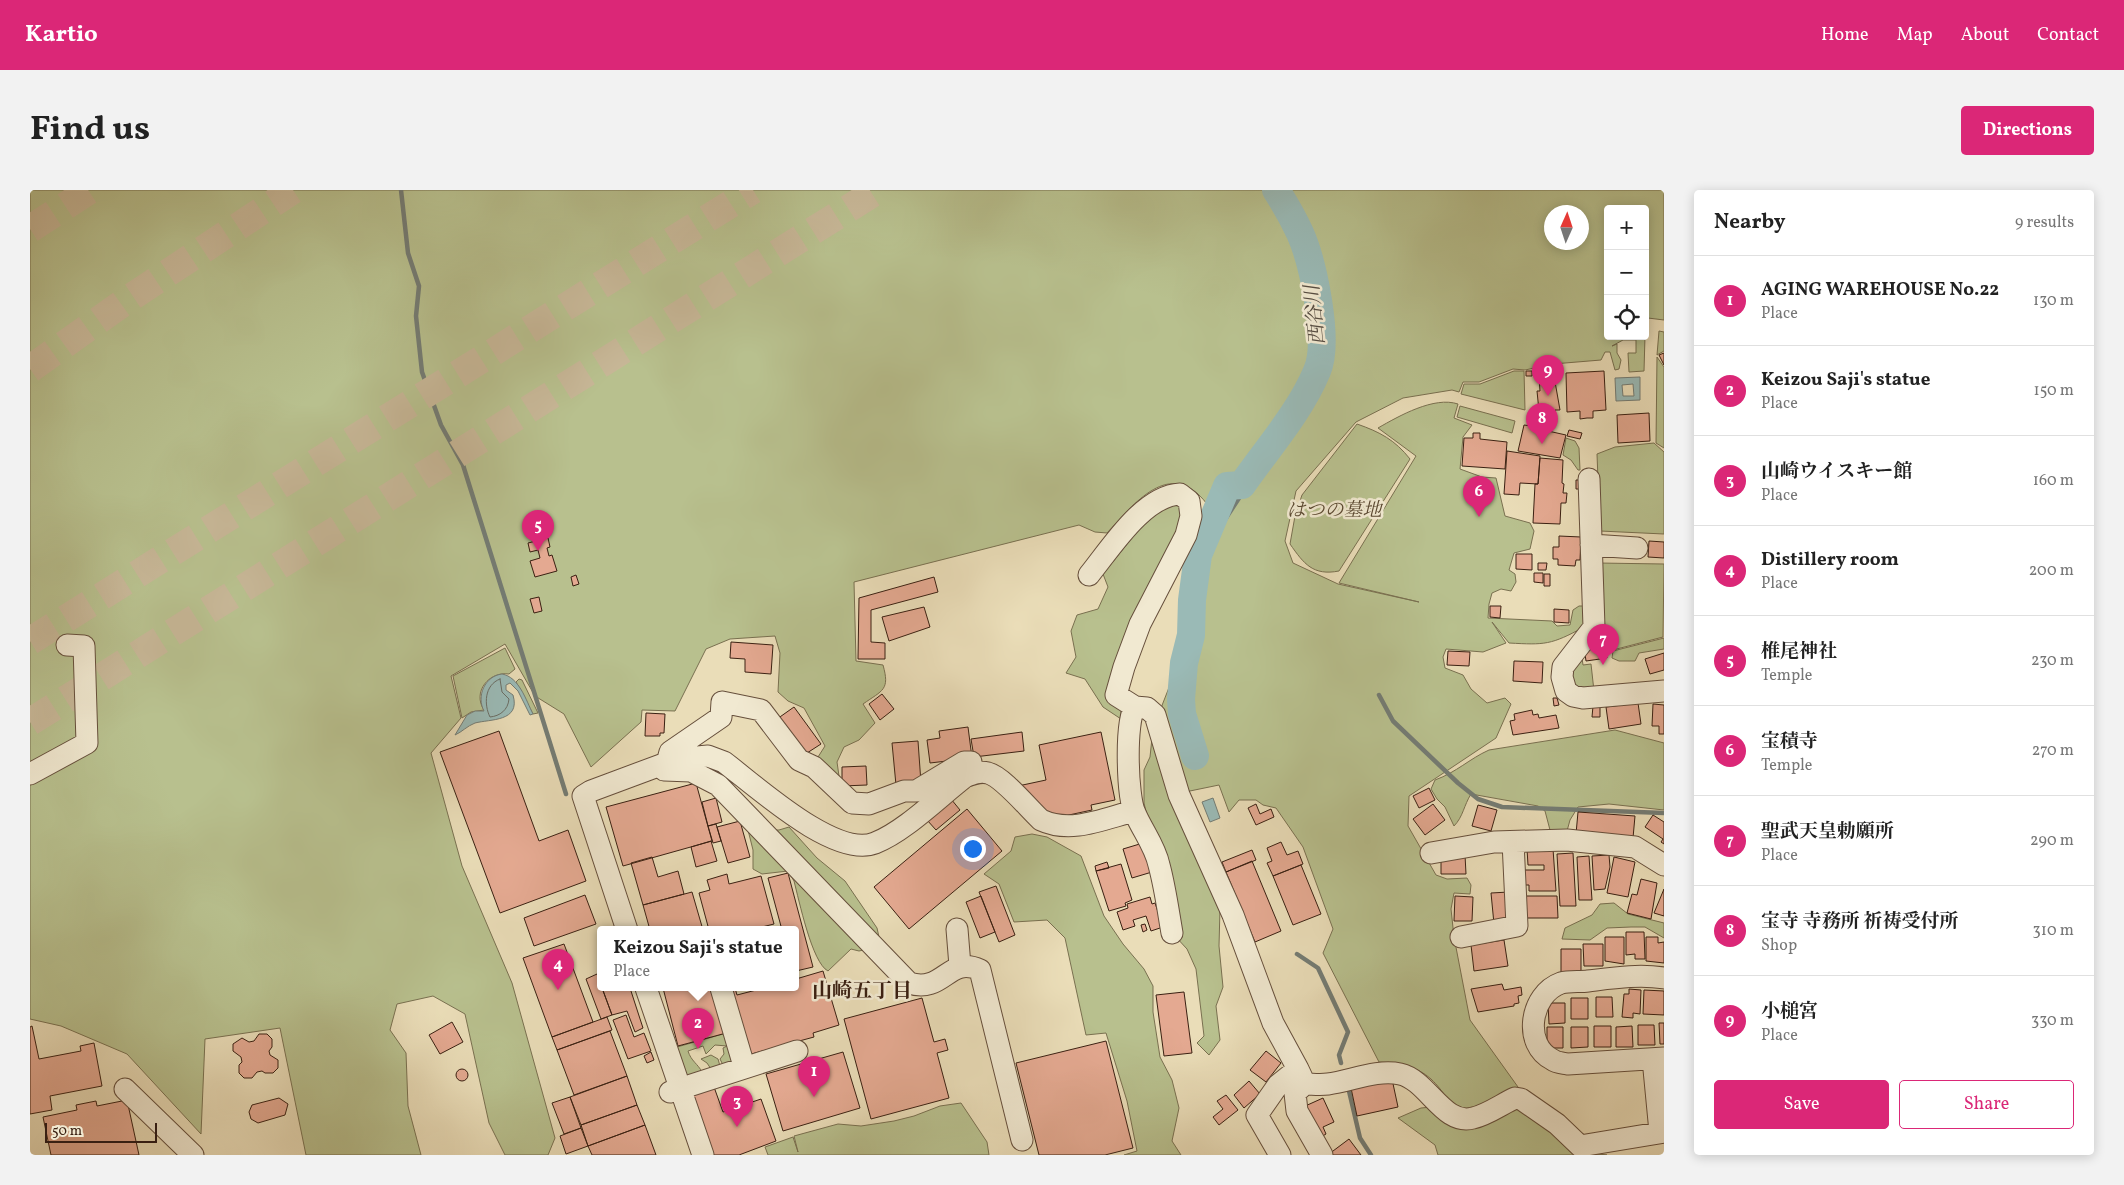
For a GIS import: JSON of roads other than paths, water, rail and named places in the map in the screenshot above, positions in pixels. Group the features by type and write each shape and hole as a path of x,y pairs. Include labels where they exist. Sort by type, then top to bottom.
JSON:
{"street":[{"path":"1584,698 1573,696 1566,691 1562,677 1563,667 1594,626 1589,479"},
{"path":"1089,575 1139,515 1155,501 1167,495 1180,494 1189,501 1191,516 1186,535 1140,624 1116,695 1135,707 1147,708 1155,715 1179,795 1232,915 1273,1023 1301,1076"},
{"path":"1592,546 1637,548"},
{"path":"30,774 87,743 84,646 67,644"},
{"path":"1558,702 1657,690"},
{"path":"667,763 670,752 721,717 722,702 761,710 800,760 814,767 852,803 859,805 869,804 904,791 916,791 964,762 977,762 997,778 1041,820 1049,823 1073,827 1134,811"},
{"path":"1135,707 1130,714 1128,734 1129,771 1134,811 1159,863 1172,933"},
{"path":"626,926 583,796 590,791 644,773 667,763 694,756 708,756 724,762 816,831 836,840 865,846 894,832 965,777 976,773 988,773 997,778"},
{"path":"644,773 671,769 691,770 718,785 909,983 920,986 931,985 960,966 971,966 980,970 1022,1140"},
{"path":"1431,853 1494,842 1567,840 1635,847 1664,865"},
{"path":"1462,937 1517,926 1513,842"},
{"path":"958,929 960,966"},
{"path":"1280,1155 1257,1115 1278,1085 1301,1076 1328,1084 1387,1073 1401,1074 1423,1087 1450,1114 1462,1119 1474,1118 1515,1098 1521,1099 1557,1124 1572,1141 1580,1146 1662,1132 1659,1059 1568,1064 1553,1060 1541,1050 1535,1037 1533,1022 1536,1006 1547,993 1561,983 1646,975 1664,978"},
{"path":"647,991 675,1090 703,1155"},
{"path":"722,991 744,1066"},
{"path":"675,1090 744,1066 797,1051"},
{"path":"1301,1076 1294,1093 1297,1111 1322,1155"},
{"path":"125,1089 193,1155"}],"water":[{"path":"1640,377 1640,400 1616,401 1615,378","holes":["1633,384 1634,396 1623,396 1622,385"]},
{"path":"502,674 508,676 517,684 533,714 530,715 518,691 510,683 506,685 506,690 513,695 514,704 513,710 508,715 496,720 475,723 455,735 467,715 475,711 484,711 481,699 484,688 491,679"},
{"path":"1213,798 1220,818 1210,822 1202,802"}],"waterway":[{"path":"401,190 408,253 419,286 416,316 422,372 441,425 463,465 566,794"},
{"name":"西谷川","path":"1195,756 1182,714 1181,699 1184,663 1191,635 1192,600 1198,555 1227,486 1242,485 1302,401 1317,371 1321,358 1321,322 1310,263 1300,233 1276,190"},
{"name":"西谷川","path":"1196,564 1241,495 1242,485"},
{"path":"1379,695 1393,721 1458,783 1478,799 1502,807 1664,813"},
{"path":"1297,954 1318,968 1348,1032 1339,1055 1341,1063"},
{"path":"1349,1091 1360,1138 1371,1155"}],"tunnel":[{"path":"30,229 90,190"},
{"path":"30,369 127,300 293,190"},
{"path":"30,641 753,190"},
{"path":"30,722 878,190"}],"place":[{"name":"小槌宮","path":"1548,396"},
{"name":"宝寺 寺務所 祈祷受付所","path":"1542,444"},
{"name":"宝積寺","path":"1479,517"},
{"name":"椎尾神社","path":"538,551"},
{"name":"聖武天皇勅願所","path":"1603,665"},
{"name":"Distillery room","path":"558,990"},
{"name":"Keizou Saji's statue","path":"698,1049"},
{"name":"AGING WAREHOUSE No.22","path":"814,1097"},
{"name":"山崎ウイスキー館","path":"737,1127"}],"district":[{"name":"山崎五丁目","path":"862,992"}],"park label":[{"name":"はつの墓地","path":"1334,511"}]}
